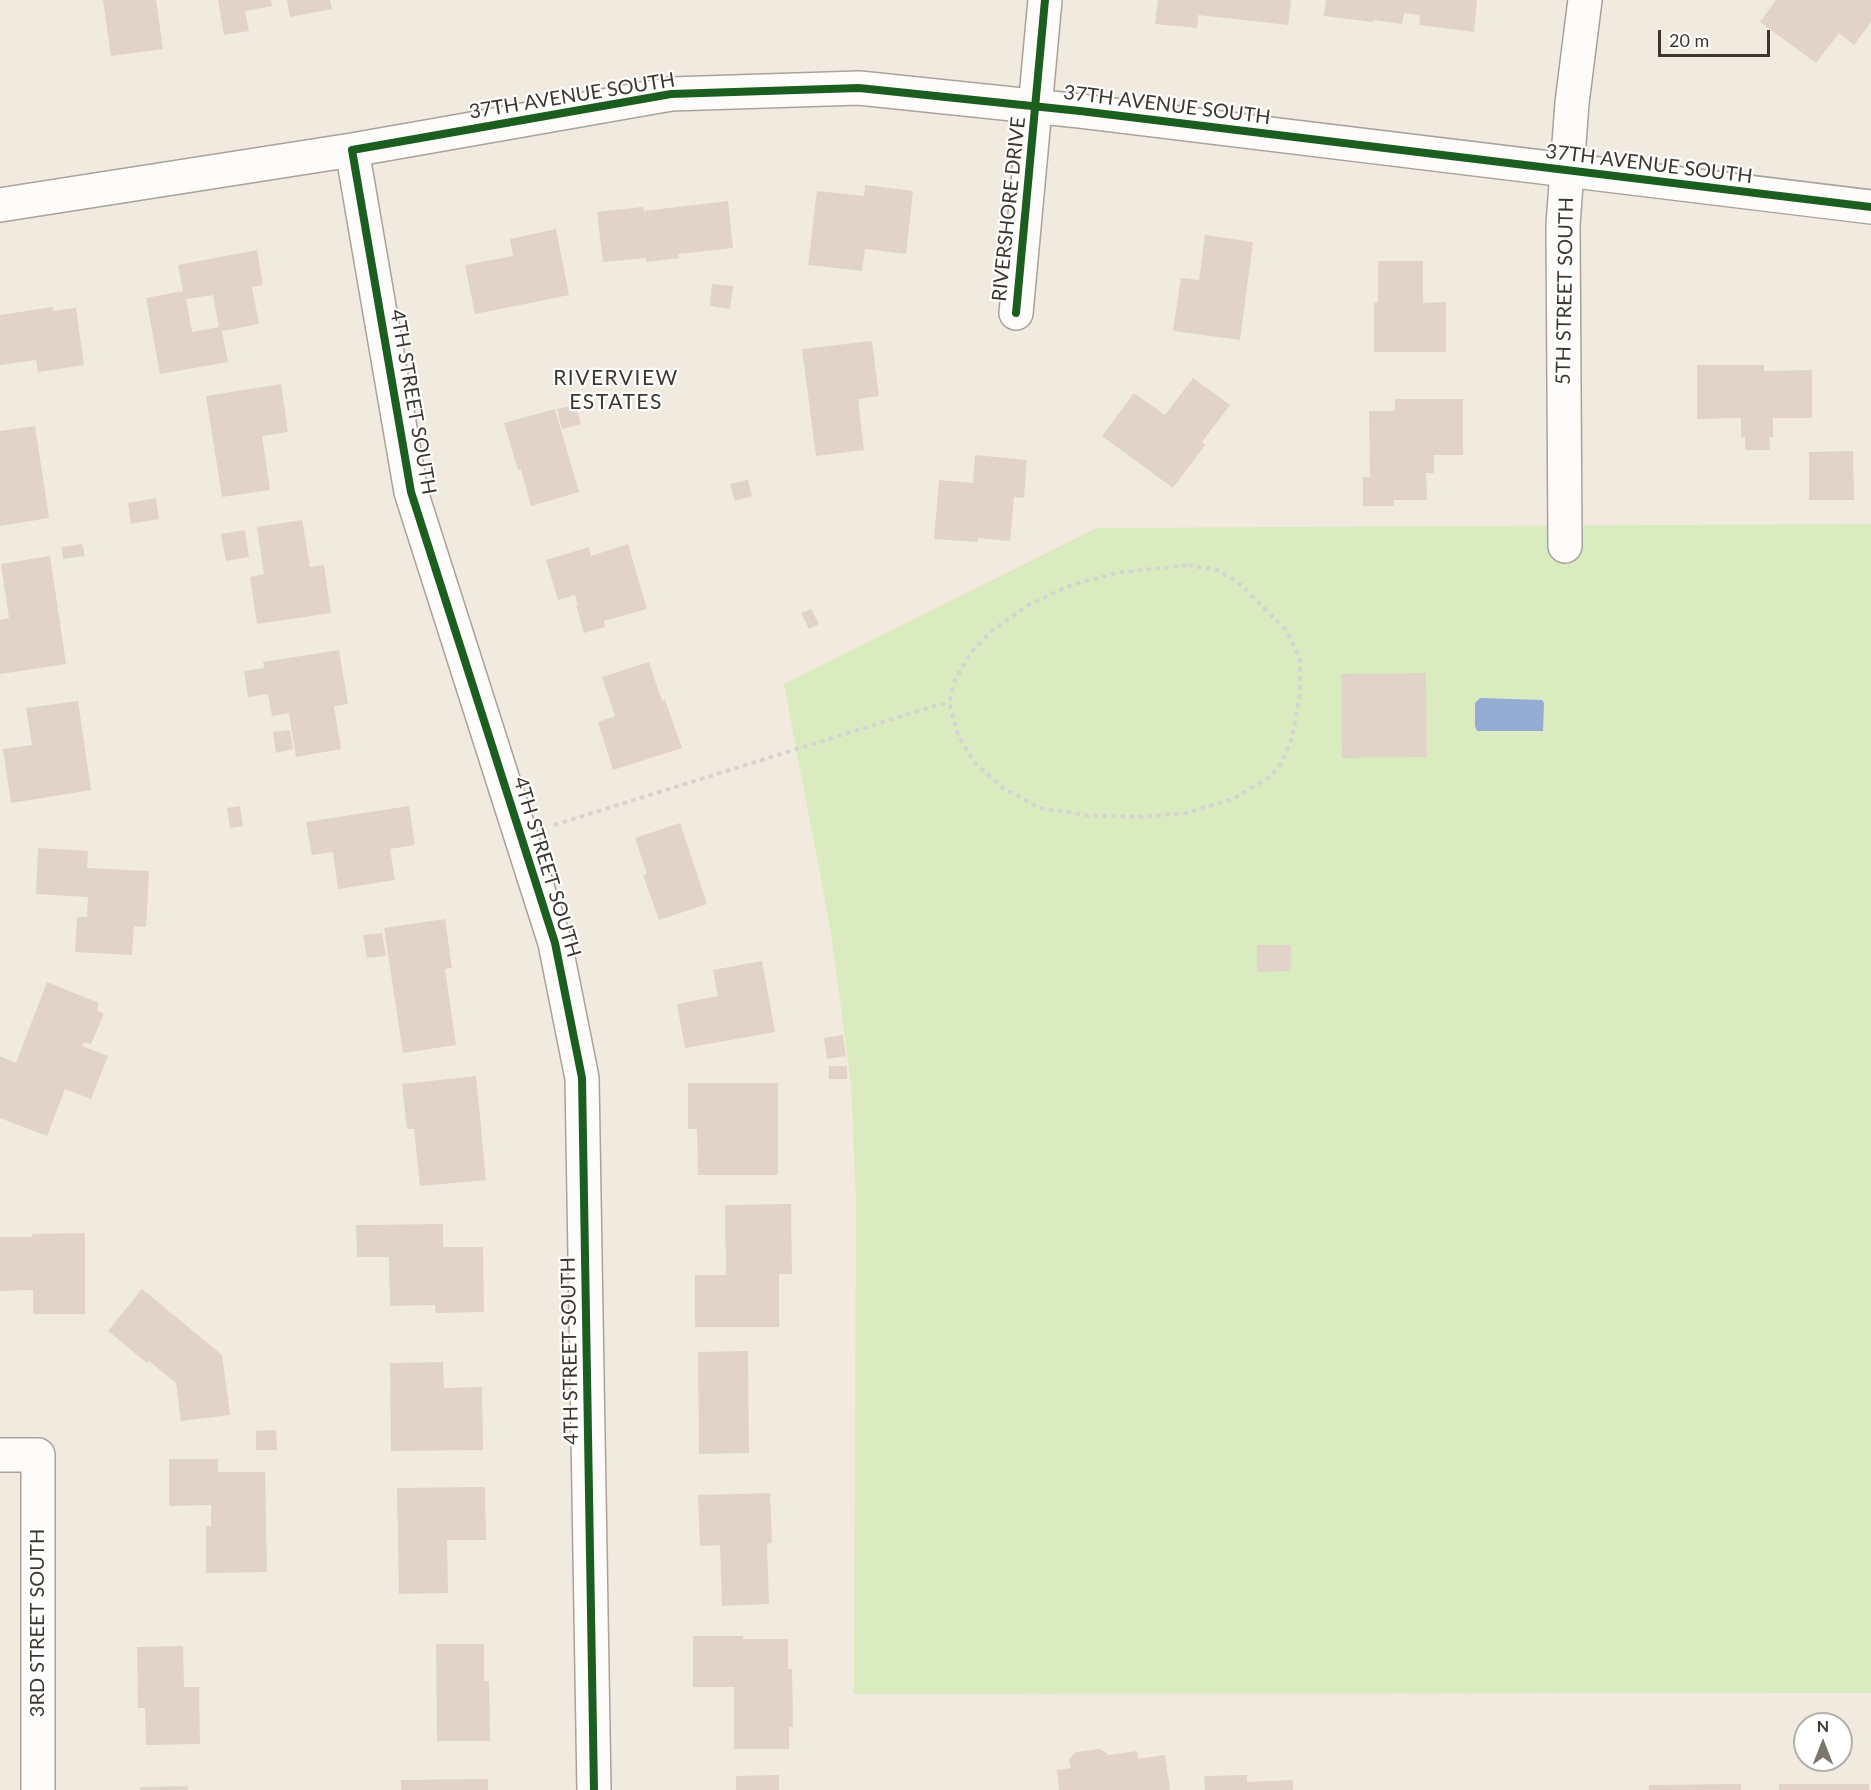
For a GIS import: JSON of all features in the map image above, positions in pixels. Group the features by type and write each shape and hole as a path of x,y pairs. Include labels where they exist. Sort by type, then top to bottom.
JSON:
{"street":[{"name":"RIVERSHORE DRIVE","path":"1016,313 1045,0"},
{"name":"5TH STREET SOUTH","path":"1565,546 1563,225 1572,103 1585,0"},
{"name":"37TH AVENUE SOUTH","path":"0,205 352,150 671,94 859,88 1036,106 1871,207"},
{"name":"4TH STREET SOUTH","path":"352,150 411,492 555,943 582,1078 594,1790"},
{"name":"3RD STREET SOUTH","path":"0,1455 38,1455 38,1790"}],"path":[{"path":"1188,566 1218,570 1241,585 1287,631 1300,659 1300,694 1292,738 1282,763 1268,778 1233,799 1186,813 1137,817 1087,815 1040,808 1003,788 974,762 958,735 949,704 956,680 970,654 991,631 1030,604 1071,585 1116,573 1188,566"},
{"path":"521,836 931,706 949,704"}],"green space":[{"path":"1871,524 1871,1693 854,1694 856,1200 851,1084 831,932 784,684 1097,528"}],"water":[{"path":"1480,698 1542,700 1544,703 1543,731 1477,731 1475,703"}],"building":[{"path":"103,0 156,0 163,49 111,56"},
{"path":"218,0 271,0 272,6 245,11 249,31 224,35"},
{"path":"287,0 330,0 332,9 290,17"},
{"path":"1158,0 1291,0 1288,25 1198,15 1197,28 1155,24"},
{"path":"1326,0 1477,0 1474,32 1419,25 1420,15 1404,13 1402,24 1324,16"},
{"path":"1776,0 1871,0 1871,22 1854,45 1839,33 1816,63 1760,22"},
{"path":"865,185 913,191 906,254 865,249 862,271 808,265 817,191 864,196"},
{"path":"728,201 733,248 678,254 679,258 646,262 646,258 603,262 597,212 643,207 644,211"},
{"path":"556,229 569,295 475,314 465,265 513,256 510,239"},
{"path":"1205,235 1253,242 1240,340 1173,331 1181,278 1199,280"},
{"path":"257,250 263,285 252,287 259,324 222,331 228,362 160,374 146,298 183,291 178,265","holes":["213,295 219,327 192,332 186,299"]},
{"path":"1378,261 1423,261 1423,303 1446,302 1446,352 1374,352 1374,303 1378,303"},
{"path":"712,284 733,286 730,309 710,306"},
{"path":"53,307 53,311 76,308 84,365 38,372 36,360 0,365 0,315"},
{"path":"872,341 879,396 858,399 864,450 816,456 802,349"},
{"path":"1697,365 1764,365 1764,371 1812,370 1812,418 1773,418 1773,437 1769,437 1770,450 1745,450 1745,437 1741,437 1741,418 1697,419"},
{"path":"1193,378 1230,405 1202,442 1205,445 1173,488 1102,436 1134,393 1165,415"},
{"path":"281,384 288,432 262,436 270,490 222,497 206,396"},
{"path":"1395,399 1463,399 1463,455 1434,455 1434,473 1426,473 1427,500 1394,500 1394,506 1363,506 1363,477 1370,477 1369,411 1395,411"},
{"path":"575,405 581,424 562,429 557,409"},
{"path":"555,409 579,492 531,506 521,469 518,470 504,423"},
{"path":"35,426 49,518 0,526 0,431"},
{"path":"1853,451 1854,500 1809,500 1809,452"},
{"path":"975,455 1027,460 1024,498 1014,497 1010,541 978,538 978,542 934,539 939,480 973,483"},
{"path":"748,480 752,496 735,501 730,484"},
{"path":"156,498 159,519 131,524 128,503"},
{"path":"302,520 310,567 324,565 331,613 257,624 250,577 264,574 257,527"},
{"path":"245,530 249,557 226,561 221,534"},
{"path":"82,544 85,556 63,559 62,547"},
{"path":"628,544 647,609 604,621 605,627 584,633 575,595 558,600 546,560 589,547 591,556"},
{"path":"50,556 66,664 0,674 0,620 9,618 1,564"},
{"path":"811,609 819,624 809,629 801,613"},
{"path":"339,650 348,704 334,706 341,749 296,757 289,713 272,716 268,694 248,697 244,671 264,668 263,662"},
{"path":"649,662 662,701 665,700 682,748 613,770 598,722 615,716 602,677"},
{"path":"1426,673 1427,757 1342,758 1341,674"},
{"path":"78,701 91,790 11,803 3,749 32,745 26,708"},
{"path":"290,730 293,749 276,753 273,732"},
{"path":"240,806 243,826 230,828 227,808"},
{"path":"409,806 415,845 390,849 395,880 338,889 333,852 312,855 306,822"},
{"path":"680,823 707,904 659,920 643,875 647,874 635,838"},
{"path":"38,848 88,851 87,868 149,871 146,927 134,926 132,955 75,952 77,917 87,917 88,897 36,894"},
{"path":"445,919 452,968 445,969 456,1045 403,1053 384,928"},
{"path":"382,933 386,956 367,958 363,935"},
{"path":"1257,945 1291,945 1291,971 1257,972"},
{"path":"762,961 775,1032 685,1048 677,1004 718,996 713,970"},
{"path":"47,982 99,1003 97,1010 104,1014 91,1044 84,1042 82,1046 108,1056 91,1099 65,1089 47,1136 0,1118 0,1056 16,1063"},
{"path":"843,1035 846,1056 827,1059 824,1038"},
{"path":"829,1066 847,1066 847,1079 829,1079"},
{"path":"476,1076 486,1180 420,1186 414,1129 407,1129 402,1084"},
{"path":"688,1083 778,1083 778,1175 698,1175 697,1129 688,1129"},
{"path":"791,1204 792,1274 779,1274 779,1327 695,1327 695,1275 726,1275 725,1205"},
{"path":"443,1224 443,1247 483,1247 484,1312 435,1313 435,1305 390,1306 389,1257 357,1257 356,1225"},
{"path":"85,1233 85,1314 33,1314 33,1290 0,1291 0,1237"},
{"path":"142,1289 222,1355 230,1415 181,1421 176,1383 108,1331"},
{"path":"748,1351 749,1453 699,1454 698,1352"},
{"path":"443,1362 444,1388 482,1387 483,1450 391,1451 390,1363"},
{"path":"276,1430 277,1450 256,1450 256,1431"},
{"path":"169,1459 218,1459 218,1472 265,1472 267,1572 206,1573 206,1526 211,1526 211,1505 169,1506"},
{"path":"485,1487 486,1540 447,1540 448,1593 399,1594 397,1488"},
{"path":"770,1493 772,1543 767,1544 769,1604 722,1606 720,1545 700,1546 698,1495"},
{"path":"693,1636 788,1639 788,1669 792,1669 793,1727 789,1727 789,1749 734,1749 734,1687 693,1687"},
{"path":"436,1644 484,1644 484,1681 489,1681 490,1741 437,1741"},
{"path":"183,1646 184,1687 199,1687 200,1744 146,1745 145,1708 138,1708 137,1647"},
{"path":"1100,1749 1109,1755 1137,1751 1138,1759 1165,1755 1170,1790 1059,1790 1057,1770 1071,1768 1069,1760 1076,1752"},
{"path":"779,1775 779,1790 736,1790 736,1776"},
{"path":"1247,1775 1247,1782 1293,1780 1293,1790 1205,1790 1204,1776"},
{"path":"488,1779 488,1790 401,1790 401,1780"},
{"path":"1741,1784 1741,1790 1649,1790 1649,1785"},
{"path":"1779,1784 1869,1784 1869,1790 1779,1790"},
{"path":"188,1786 188,1790 140,1790 140,1787"}],"cycle path":[{"path":"1016,313 1045,0"},
{"path":"594,1790 582,1078 555,943 411,492 352,150 671,94 859,88 1080,111 1871,207"}],"district":[{"name":"RIVERVIEW ESTATES","path":"616,390"}]}
